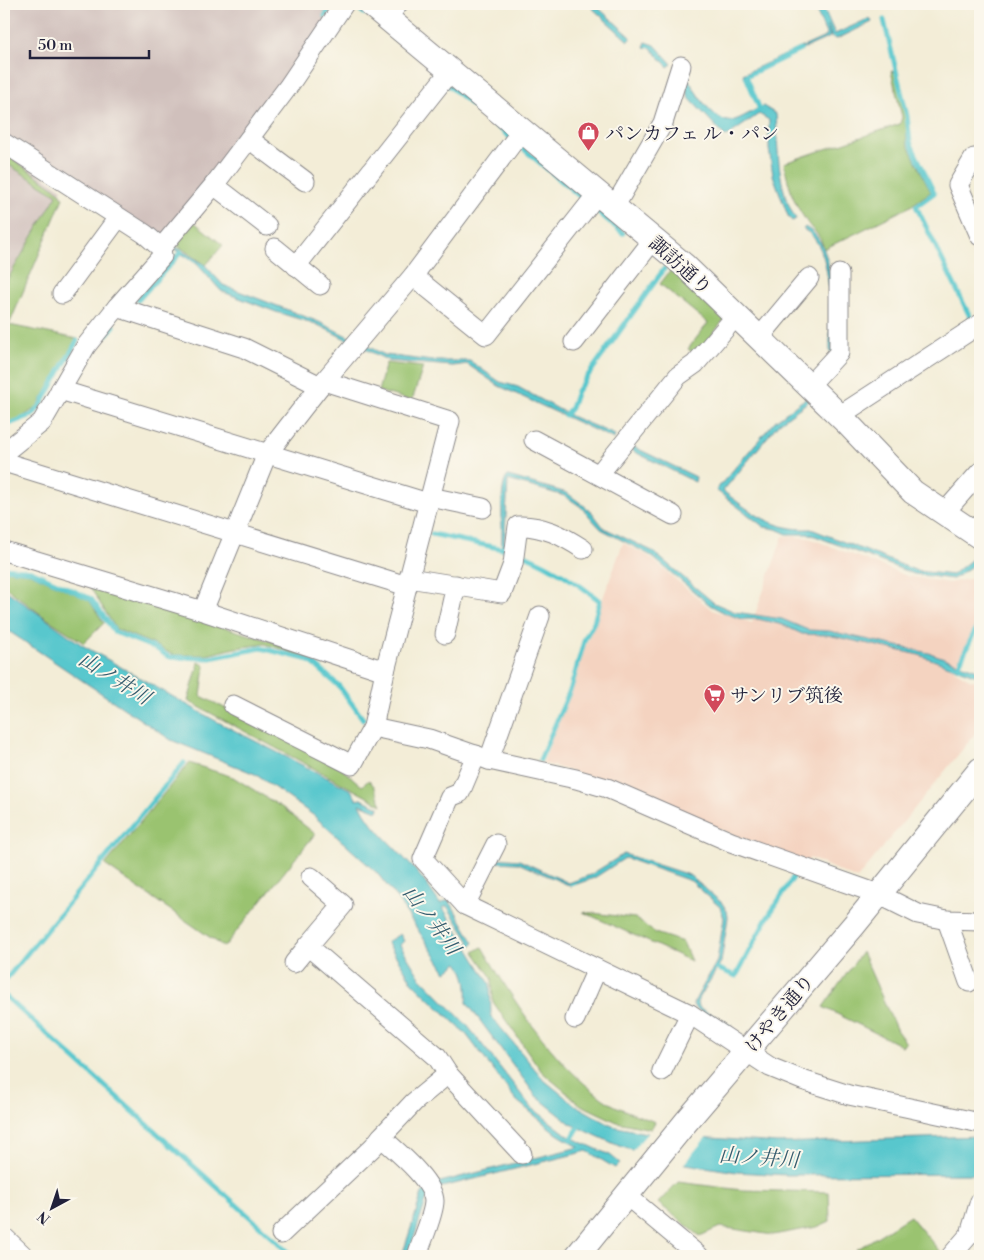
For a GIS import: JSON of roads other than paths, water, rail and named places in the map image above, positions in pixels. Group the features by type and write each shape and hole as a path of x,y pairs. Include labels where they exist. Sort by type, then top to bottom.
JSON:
{"street":[{"path":"161,248 214,184 288,87 344,4"},
{"name":"諏訪通り","path":"385,8 451,70 609,196 653,240 685,266 759,338 913,492 980,537"},
{"path":"413,276 486,335 609,196 663,123 681,66"},
{"path":"296,266 451,70"},
{"path":"203,611 267,454 322,384 413,276 523,129"},
{"path":"248,139 305,181"},
{"path":"4,143 145,234 161,248 162,256 86,346 42,422 6,452 4,456"},
{"path":"980,160 974,158 958,185 980,236"},
{"path":"214,184 267,226"},
{"path":"62,294 118,218"},
{"path":"574,342 653,240"},
{"path":"275,248 320,284"},
{"path":"816,378 840,353 839,274"},
{"path":"759,338 809,278"},
{"path":"117,307 244,348 322,384 450,421 385,671 373,727 352,765 233,705"},
{"path":"599,474 678,376 696,364 736,316"},
{"path":"839,416 980,324"},
{"path":"60,390 267,454 429,500 483,508"},
{"path":"4,438 42,422"},
{"path":"534,440 673,515"},
{"path":"4,462 236,534 408,582 456,585 502,593 513,564 518,526 532,525 563,536 583,550"},
{"path":"944,513 980,472"},
{"path":"4,550 203,611 385,671"},
{"path":"445,634 456,585"},
{"path":"540,616 483,757 460,792 450,797 423,859 465,905 690,1014 725,1035 746,1053 770,1066 802,1080 849,1095 980,1123"},
{"path":"373,727 429,739 483,757 576,778 607,788 731,842 878,894 918,914 948,920 980,921"},
{"name":"けやき通り","path":"577,1256 686,1122 746,1053 980,770"},
{"path":"465,905 496,844"},
{"path":"294,963 343,905 311,877"},
{"path":"948,920 969,982"},
{"path":"308,946 437,1056 448,1074 522,1154"},
{"path":"576,1019 597,969"},
{"path":"662,1072 690,1014"},
{"path":"281,1234 373,1147 414,1102 448,1074"},
{"path":"381,1137 430,1188 434,1202 417,1256"},
{"path":"626,1195 699,1256"},
{"path":"950,1256 970,1234 980,1201"},
{"path":"4,1237 24,1256"}],"water":[{"path":"588,4 594,4 631,37 628,41"},
{"path":"813,4 822,4 835,34 870,18 872,22 837,39 831,37 828,25 830,37 747,74 749,81 747,82 743,74 827,36"},
{"path":"646,42 655,45 672,64 668,67 651,48 644,47"},
{"path":"688,78 712,112 725,120 735,120 763,106 776,114 778,154 782,182 785,195 796,219 792,221 788,216 773,175 769,149 769,120 759,114 726,137 689,98 684,83"},
{"path":"805,227 816,236 823,248 828,265 832,301 833,351 830,352 830,303 826,267 821,250 814,238 803,229"},
{"path":"172,245 204,264 223,285 319,322 385,355 432,361 470,361 500,382 518,387 573,417 615,435 614,439 499,386 467,364 453,366 389,361 316,324 276,312 221,291 197,264 171,247"},
{"path":"806,398 809,401 779,423 723,491 763,519 785,527 811,529 917,571 952,575 980,553 980,560 953,579 914,574 810,534 787,534 776,529 764,527 716,490 775,421"},
{"path":"632,446 696,477 695,482 631,450"},
{"path":"508,476 567,493 591,511 604,528 652,551 714,603 735,612 782,619 808,630 829,631 933,654 980,671 980,677 919,655 828,635 802,634 783,625 758,619 741,619 725,613 710,605 650,555 601,529 580,506 565,496 508,480 504,551 501,549 502,498 505,481"},
{"name":"山ノ井川","path":"4,589 82,645 214,720 351,790 357,800 361,799 379,807 378,811 360,804 374,826 414,869 440,904 449,900 474,943 468,948 490,984 491,1016 544,1080 575,1105 612,1126 646,1133 777,1143 980,1136 980,1174 787,1175 737,1172 667,1161 619,1146 571,1124 536,1096 467,1003 466,982 458,963 446,972 396,897 377,873 313,815 255,774 171,740 4,628","holes":["447,906 470,942 466,945 443,908"]},
{"path":"624,854 689,875 722,903 727,911 728,917 721,962 697,1002 698,1007 732,1026 730,1029 695,1008 693,1004 717,961 724,918 720,907 691,881 625,858 594,878 571,886 518,863 494,862 495,858 519,860 569,883 590,875"},
{"path":"400,934 404,941 400,945 419,976 467,1025 531,1107 570,1137 610,1155 620,1163 615,1168 587,1151 438,1188 427,1198 408,1256 402,1256 422,1193 432,1184 579,1147 557,1134 516,1100 466,1034 413,983 387,942"}],"waterway":[{"path":"325,16 332,4"},
{"path":"353,4 364,13"},
{"path":"884,20 907,116 910,142 934,193 916,206 973,323"},
{"path":"761,112 746,76 800,50"},
{"path":"446,83 623,233"},
{"path":"138,300 181,252"},
{"path":"565,415 571,408 577,391 664,269"},
{"path":"106,335 114,326"},
{"path":"976,331 980,341"},
{"path":"4,426 32,415 41,405 77,341"},
{"path":"432,534 503,549 504,544"},
{"path":"523,554 563,574 600,601 594,622 585,638 571,688 540,760"},
{"path":"4,568 31,571 91,599 115,632 157,649 169,657 210,658 261,648 305,659 314,664 339,686 363,719"},
{"path":"958,666 980,621"},
{"path":"7,978 184,763"},
{"path":"716,968 736,976 766,920 796,873"},
{"path":"4,995 293,1256"},
{"path":"571,1140 581,1123"}],"place":[{"name":"パンカフェ ル・パン","path":"589,152"},
{"name":"サンリブ筑後","path":"714,714"}]}
